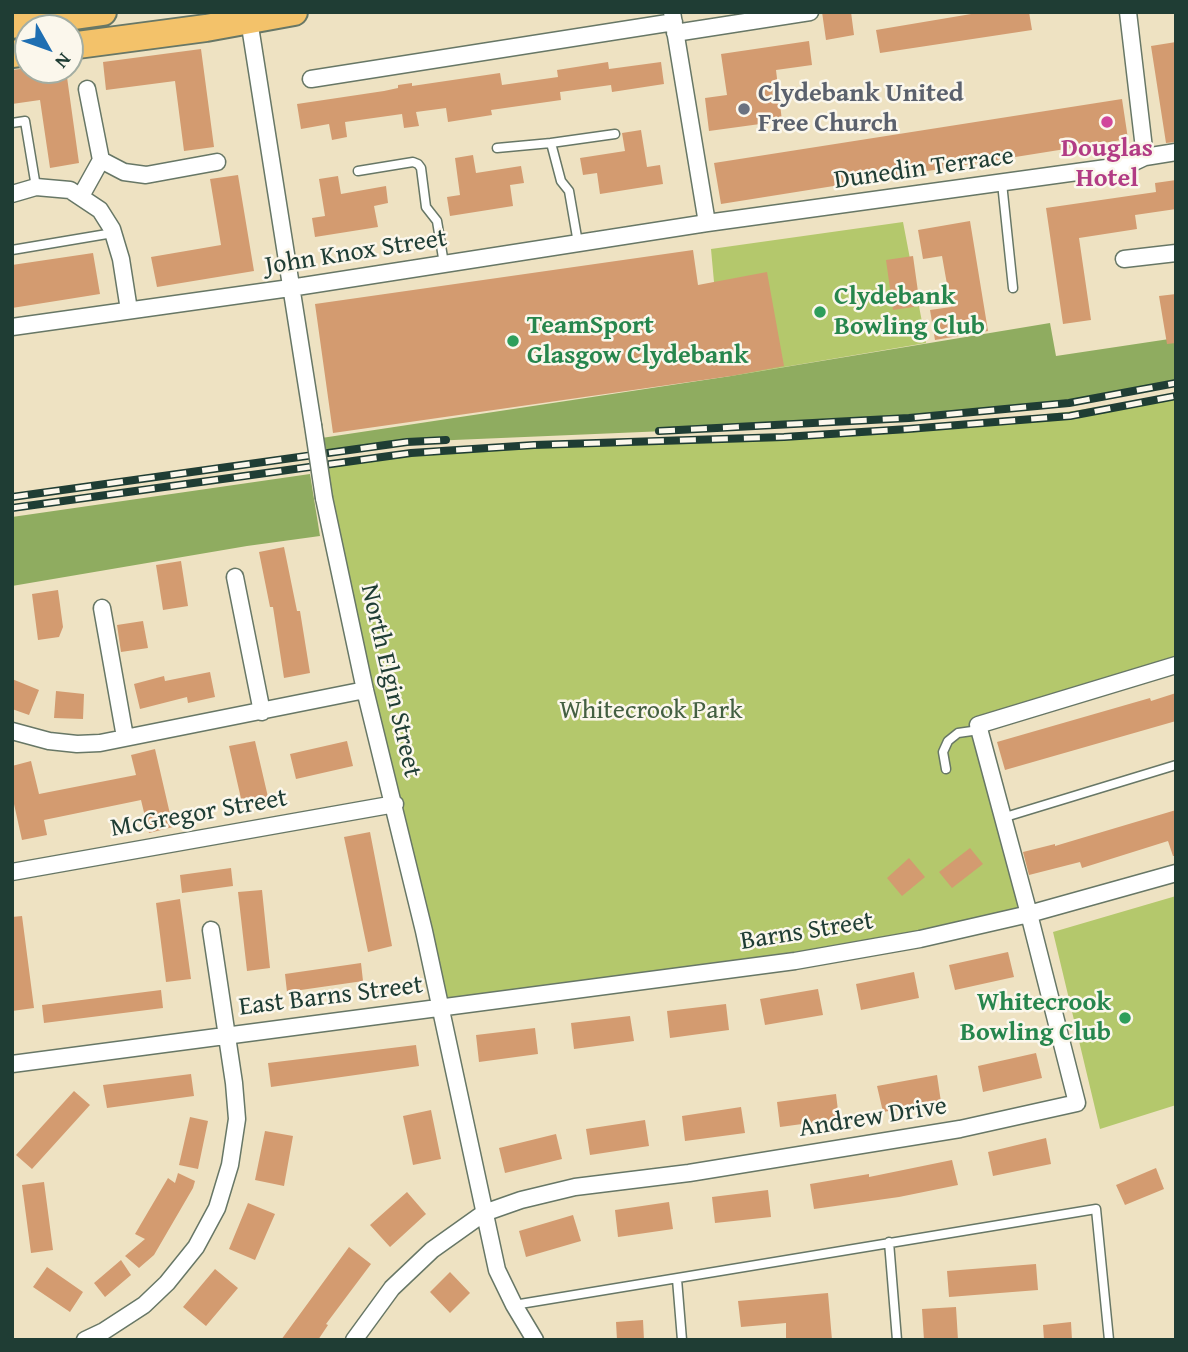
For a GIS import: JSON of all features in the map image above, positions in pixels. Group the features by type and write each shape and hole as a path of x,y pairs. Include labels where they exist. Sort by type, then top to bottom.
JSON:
{"main road":[{"path":"12,25 103,12"},
{"path":"84,44 248,16 294,12"}],"street":[{"path":"311,79 674,22 810,12"},
{"path":"1128,12 1145,157"},
{"name":"North Elgin Street","path":"248,16 324,498 365,690 395,804 497,1270 535,1340"},
{"path":"674,22 707,223"},
{"path":"81,196 100,160 87,89"},
{"name":"Dunedin Terrace","path":"707,223 1128,165 1145,157 1176,152"},
{"path":"100,160 124,172 146,175 217,162"},
{"path":"12,194 36,187 70,190 100,210 113,233 121,259 129,310"},
{"name":"John Knox Street","path":"12,327 290,288 707,223"},
{"path":"1124,259 1176,253"},
{"path":"235,577 262,712"},
{"path":"102,608 125,737"},
{"path":"1029,914 978,725 1176,665"},
{"path":"12,731 39,739 77,744 100,743 365,690"},
{"name":"McGregor Street","path":"12,872 395,804"},
{"name":"Barns Street","path":"440,1008 795,961 920,939 1029,914 1176,873"},
{"name":"Andrew Drive","path":"484,1213 575,1186 689,1173 960,1129 1077,1103 1029,914"},
{"name":"East Barns Street","path":"211,930 227,1035"},
{"name":"East Barns Street","path":"12,1065 440,1008"},
{"path":"85,1340 144,1305 167,1283 196,1247 217,1208 230,1165 237,1119 227,1035"},
{"path":"354,1340 392,1288 432,1250 484,1213"}],"lane":[{"path":"12,123 25,121 36,187"},
{"path":"497,148 615,134"},
{"path":"551,143 561,181 569,191 578,243"},
{"path":"358,172 413,162 422,168 426,207 437,221 444,264"},
{"path":"1002,183 1013,288"},
{"path":"12,250 113,233"},
{"path":"946,769 943,752 948,741 958,733 979,730"},
{"path":"1002,818 1176,765"},
{"path":"514,1305 1096,1209 1109,1340"},
{"path":"889,1242 897,1340"},
{"path":"677,1279 682,1340"}],"green space":[{"name":"Clydebank Bowling Club","path":"903,222 926,343 731,376 714,282 711,249"},
{"path":"1050,323 1056,356 1176,338 1176,383 1069,403 909,418 407,442 317,455 315,439 731,376"},
{"name":"Whitecrook Park","path":"1176,395 1176,665 978,725 1029,914 920,939 440,1008 320,469 411,453 908,429 1066,412"},
{"path":"310,474 320,536 12,586 12,517"},
{"name":"Whitecrook Bowling Club","path":"1176,896 1176,1105 1100,1129 1053,932"}],"building":[{"path":"822,12 851,12 854,35 826,40"},
{"path":"983,12 1029,12 1032,30 880,53 876,30"},
{"path":"809,41 812,65 776,70 782,121 709,131 705,98 727,95 721,54"},
{"path":"1176,42 1176,142 1166,143 1151,46"},
{"path":"201,49 214,147 184,151 175,81 106,90 103,62"},
{"path":"608,62 609,69 661,62 664,84 612,92 611,85 560,92 561,100 491,110 492,115 448,122 446,108 416,112 419,126 404,128 402,114 345,122 347,137 332,140 329,124 301,129 297,104 384,91 398,88 398,85 412,83 412,86 500,73 502,85 558,77 557,70"},
{"path":"12,70 14,84 68,84 79,163 50,168 40,100 12,104"},
{"path":"1122,99 1128,139 721,204 714,163"},
{"path":"641,130 647,167 660,165 663,184 600,194 597,173 583,175 580,158 625,151 622,133"},
{"path":"473,155 476,173 521,166 524,183 510,185 513,206 450,216 447,197 460,195 455,158"},
{"path":"238,175 254,271 157,287 151,257 221,245 210,179"},
{"path":"338,176 341,194 386,186 388,203 374,206 378,227 315,237 312,218 325,216 319,179"},
{"path":"1176,180 1176,209 1135,215 1137,229 1079,238 1091,320 1063,324 1046,208 1156,192 1155,183"},
{"path":"970,221 988,331 935,340 930,310 951,307 942,256 923,259 918,230"},
{"name":"TeamSport Glasgow Clydebank","path":"693,250 698,285 767,272 784,366 731,376 333,433 315,304"},
{"path":"93,253 100,294 12,308 12,265"},
{"path":"913,256 920,306 893,310 886,260"},
{"path":"1176,294 1176,343 1167,344 1159,296"},
{"path":"284,547 297,611 300,611 310,673 284,678 273,607 270,607 259,552"},
{"path":"181,561 188,606 163,610 156,565"},
{"path":"58,590 63,627 59,637 38,640 32,594"},
{"path":"143,621 148,648 121,652 117,625"},
{"path":"210,672 215,697 188,703 187,697 140,709 134,684 164,676 165,681"},
{"path":"12,679 39,690 29,715 12,709"},
{"path":"56,691 84,694 83,719 54,718"},
{"path":"1176,693 1176,721 1005,770 997,742"},
{"path":"255,741 268,797 242,803 229,746"},
{"path":"347,741 353,766 296,779 290,754"},
{"path":"155,749 173,827 149,833 141,800 44,820 47,835 22,840 12,795 12,766 31,761 39,794 136,775 131,755"},
{"path":"1176,810 1176,856 1173,856 1168,841 1082,868 1080,862 1029,875 1023,852 1055,846"},
{"path":"370,832 392,946 368,952 344,837"},
{"path":"970,848 983,864 952,888 939,872"},
{"path":"909,858 925,877 902,896 887,878"},
{"path":"231,868 233,886 182,893 180,875"},
{"path":"262,890 270,968 247,971 238,892"},
{"path":"180,899 191,979 166,982 156,903"},
{"path":"22,916 34,1008 12,1011 12,917"},
{"path":"1008,952 1014,977 955,990 949,965"},
{"path":"361,963 363,981 287,992 285,974"},
{"path":"914,972 919,998 861,1010 856,984"},
{"path":"818,989 823,1015 765,1025 760,999"},
{"path":"161,990 163,1008 44,1023 42,1005"},
{"path":"726,1004 729,1030 670,1038 667,1011"},
{"path":"630,1016 634,1041 574,1049 571,1023"},
{"path":"535,1028 538,1054 479,1062 476,1035"},
{"path":"416,1045 419,1066 271,1087 268,1063"},
{"path":"1036,1053 1042,1078 983,1092 978,1066"},
{"path":"191,1074 194,1096 107,1108 103,1085"},
{"path":"937,1075 941,1102 883,1112 877,1086"},
{"path":"74,1091 90,1105 32,1169 16,1155"},
{"path":"836,1094 839,1119 780,1127 777,1102"},
{"path":"741,1107 745,1133 685,1141 682,1116"},
{"path":"431,1110 441,1159 413,1165 403,1116"},
{"path":"190,1117 208,1121 198,1169 179,1165"},
{"path":"645,1120 649,1146 590,1155 586,1129"},
{"path":"265,1131 293,1136 284,1186 255,1180"},
{"path":"556,1134 562,1159 505,1173 499,1148"},
{"path":"1046,1138 1051,1164 993,1176 988,1152"},
{"path":"952,1160 958,1185 899,1197 814,1209 810,1184 869,1174 869,1177"},
{"path":"1156,1168 1164,1189 1125,1205 1116,1185"},
{"path":"178,1173 195,1181 193,1188 154,1255 139,1268 125,1256 145,1239 135,1234 168,1178 175,1183"},
{"path":"44,1182 53,1250 31,1253 22,1185"},
{"path":"768,1190 771,1217 715,1223 712,1197"},
{"path":"407,1192 426,1214 390,1247 370,1225"},
{"path":"669,1202 673,1229 618,1237 615,1210"},
{"path":"248,1203 275,1214 255,1260 229,1249"},
{"path":"573,1215 581,1241 526,1257 519,1231"},
{"path":"349,1247 371,1264 326,1324 328,1325 318,1340 281,1340"},
{"path":"121,1260 131,1275 105,1297 94,1283"},
{"path":"1036,1264 1038,1290 949,1297 947,1271"},
{"path":"47,1267 83,1292 70,1312 33,1287"},
{"path":"215,1269 238,1288 206,1326 183,1307"},
{"path":"450,1272 470,1293 450,1313 430,1292"},
{"path":"828,1293 832,1340 786,1340 786,1323 741,1327 738,1301"},
{"path":"956,1307 958,1340 924,1340 922,1309"},
{"path":"643,1320 644,1340 617,1340 616,1322"},
{"path":"1071,1322 1072,1340 1044,1340 1043,1325"}],"railway":[{"path":"659,431 909,418 1069,403 1176,383"},
{"path":"12,508 411,453 908,429 1070,416 1176,396"},
{"path":"12,497 407,442 446,440"}],"place":[{"name":"Clydebank United Free Church","path":"744,109"},
{"name":"Douglas Hotel","path":"1107,122"},
{"name":"Clydebank Bowling Club","path":"820,312"},
{"name":"TeamSport Glasgow Clydebank","path":"513,341"},
{"name":"Whitecrook Bowling Club","path":"1125,1018"}]}
